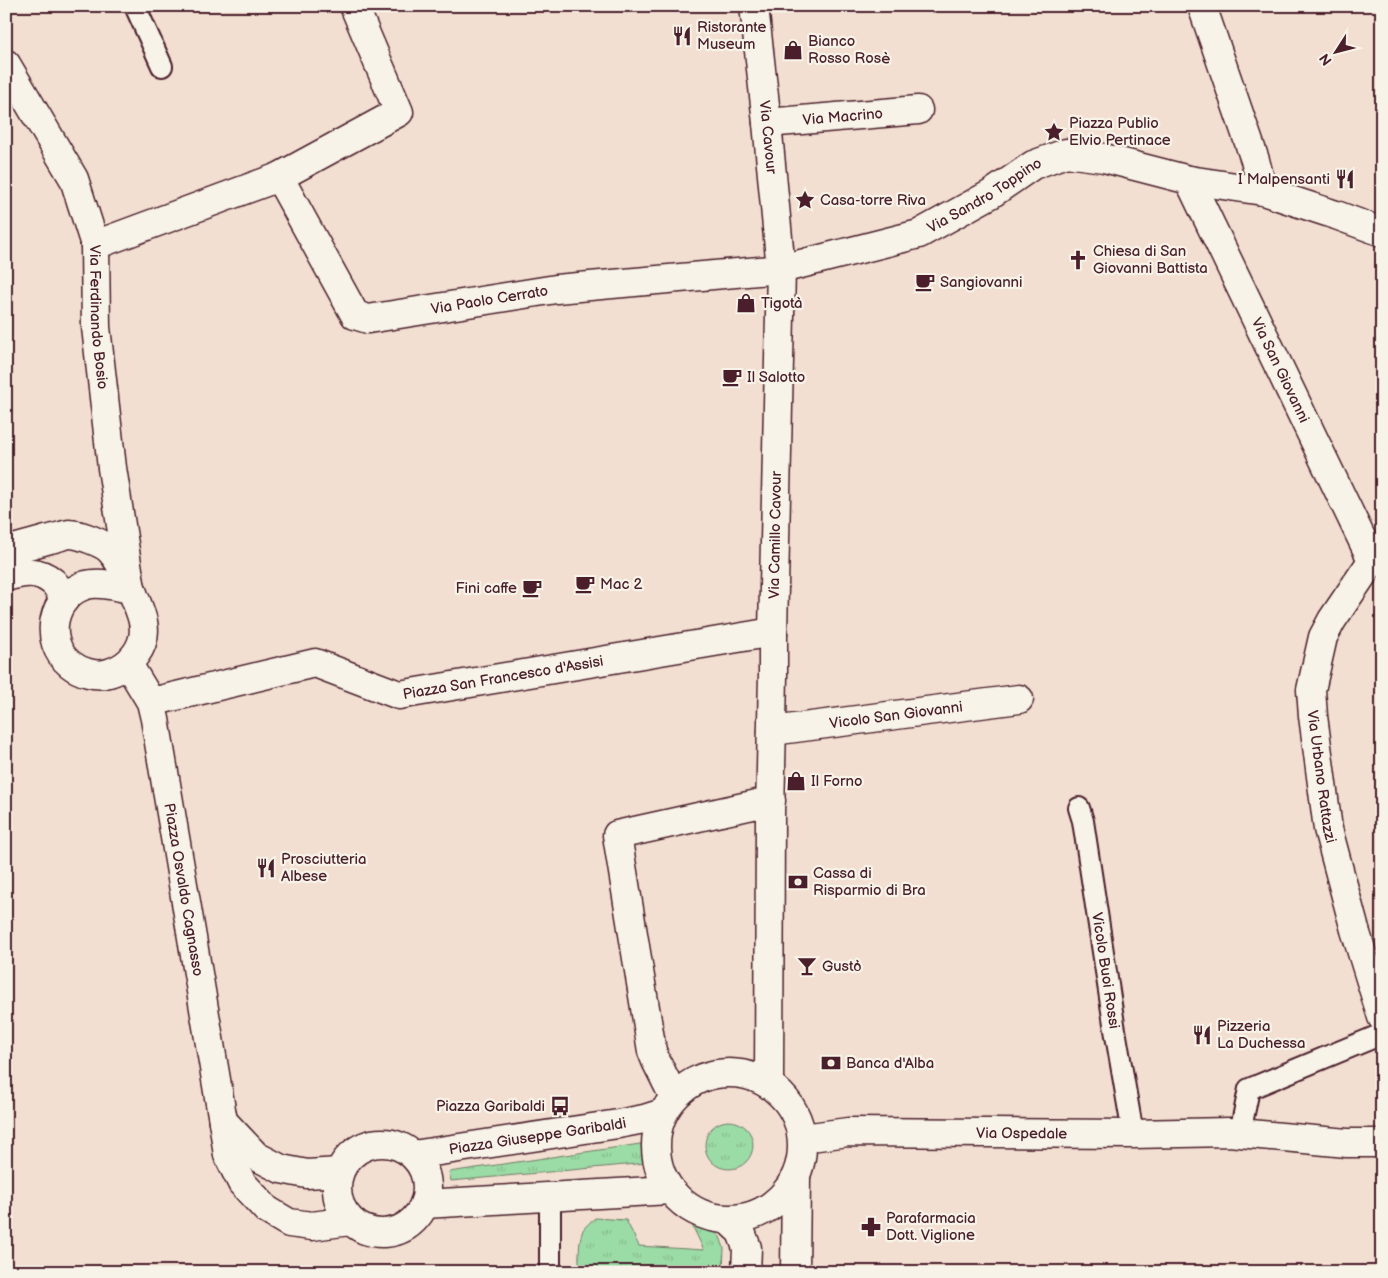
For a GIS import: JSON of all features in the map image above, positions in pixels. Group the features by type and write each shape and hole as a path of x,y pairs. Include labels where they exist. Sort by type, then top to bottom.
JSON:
{"street":[{"path":"95,245 279,177 399,112 354,6"},
{"name":"Via Cavour","path":"754,6 781,269"},
{"path":"1202,6 1255,160 1263,191"},
{"name":"Via Ferdinando Bosio","path":"6,64 74,179 95,245 96,327 112,468 131,589"},
{"name":"Via Macrino","path":"767,123 918,110"},
{"name":"Via Sandro Toppino","path":"781,269 919,234 991,194 1033,165 1066,153 1104,158 1188,180"},
{"name":"Via Paolo Cerrato","path":"279,177 355,314 368,319 556,289 781,269"},
{"path":"1188,180 1263,191 1382,232"},
{"name":"Via San Giovanni","path":"1188,180 1377,553"},
{"name":"Via Camillo Cavour","path":"769,1084 773,632 781,269"},
{"path":"6,551 70,534 90,539 110,550 123,568 131,589 144,624 143,638 138,652 128,664 118,671 93,674 80,671 69,664 60,654 55,641 53,627 57,612 64,600 74,591 86,585 100,584 131,589"},
{"name":"Via Urbano Rattazzi","path":"1377,553 1332,620 1323,637 1311,690 1328,829 1355,930 1382,1017"},
{"path":"6,577 24,572 40,574 54,582 64,600"},
{"name":"Piazza San Francesco d'Assisi","path":"151,702 315,663 399,695 773,632"},
{"name":"Piazza Osvaldo Cagnasso","path":"128,664 151,702 228,1155 242,1183 267,1210 289,1223 312,1226 350,1221"},
{"name":"Vicolo San Giovanni","path":"772,731 1020,699"},
{"path":"668,1105 652,1051 616,835 771,802"},
{"name":"Piazza Giuseppe Garibaldi","path":"413,1155 644,1119 668,1105 689,1084 709,1075 729,1072 750,1075 769,1084 786,1098 797,1117 803,1138 802,1158 796,1177 786,1194 770,1208 750,1217 728,1220 706,1216 686,1206 670,1190 659,1170 656,1151 657,1131 668,1105"},
{"path":"223,1122 256,1156 282,1169 306,1174 340,1172"},
{"name":"Via Ospedale","path":"803,1138 848,1132 1133,1134 1229,1132 1347,1143 1382,1143"},
{"path":"380,1142 398,1146 413,1155 423,1169 427,1187 424,1204 415,1219 400,1229 383,1234 366,1230 350,1221 340,1206 336,1189 340,1172 348,1157 363,1146 380,1142"},
{"name":"Piazza Giuseppe Garibaldi","path":"795,1272 796,1177"},
{"path":"424,1204 670,1190"},
{"path":"728,1220 741,1232 747,1248 746,1272"}],"lane":[{"path":"135,6 162,66"},
{"name":"Vicolo Buoi Rossi","path":"1079,808 1083,821 1133,1134"},
{"path":"1240,1133 1249,1089 1382,1034"},
{"path":"550,1197 550,1272"}],"green space":[{"path":"724,1121 734,1121 743,1125 749,1131 752,1136 752,1154 743,1165 734,1169 724,1169 715,1165 709,1159 705,1150 705,1140 709,1131 715,1125"},
{"path":"647,1143 647,1163 451,1181 449,1172"},
{"path":"595,1218 626,1220 639,1246 704,1250 691,1223 707,1224 720,1237 724,1248 723,1272 579,1272 581,1235 584,1228"}],"place":[{"name":"Ristorante Museum","path":"682,36"},
{"name":"Bianco Rosso Rosè","path":"793,50"},
{"name":"Piazza Publio Elvio Pertinace","path":"1054,132"},
{"name":"I Malpensanti","path":"1345,179"},
{"name":"Casa-torre Riva","path":"805,200"},
{"name":"Chiesa di San Giovanni Battista","path":"1078,260"},
{"name":"Sangiovanni","path":"925,282"},
{"name":"Tigotà","path":"746,303"},
{"name":"Il Salotto","path":"732,377"},
{"name":"Mac 2","path":"585,584"},
{"name":"Fini caffe","path":"532,588"},
{"name":"Il Forno","path":"796,781"},
{"name":"Prosciutteria Albese","path":"266,868"},
{"name":"Cassa di Risparmio di Bra","path":"798,882"},
{"name":"Gustò","path":"807,966"},
{"name":"Pizzeria La Duchessa","path":"1202,1035"},
{"name":"Banca d'Alba","path":"831,1063"},
{"name":"Piazza Garibaldi","path":"560,1106"},
{"name":"Parafarmacia Dott. Viglione","path":"871,1227"}]}
